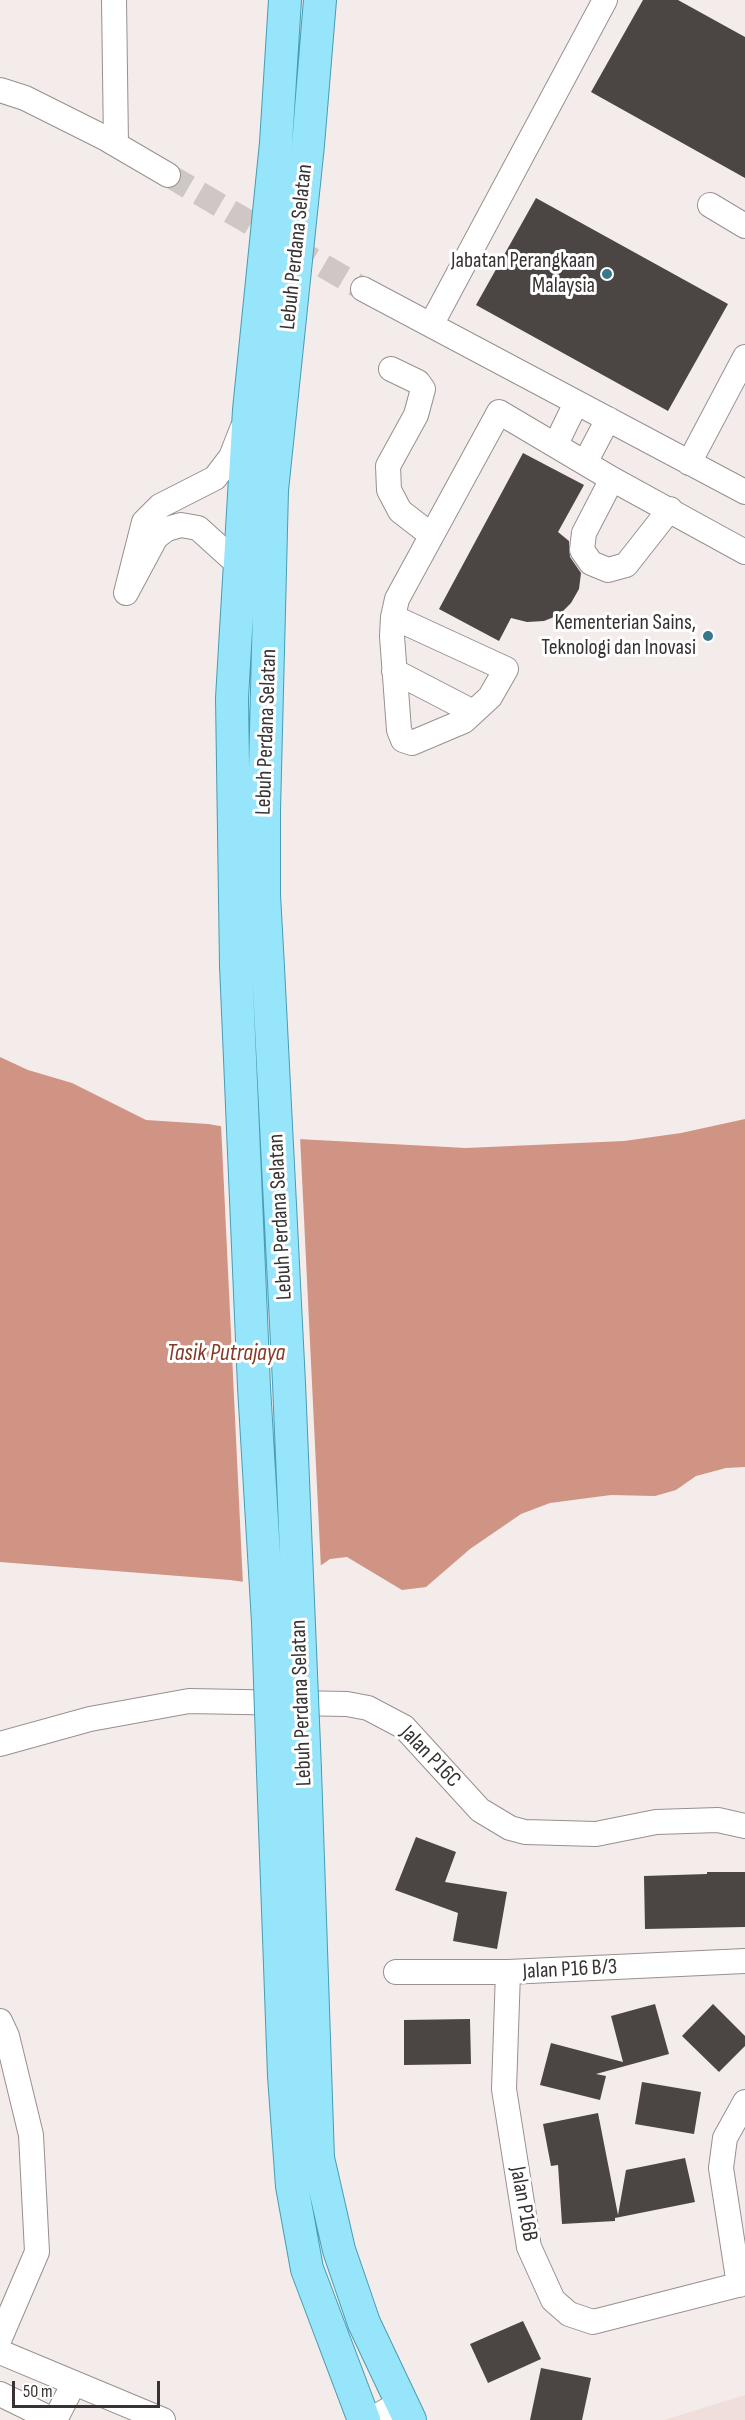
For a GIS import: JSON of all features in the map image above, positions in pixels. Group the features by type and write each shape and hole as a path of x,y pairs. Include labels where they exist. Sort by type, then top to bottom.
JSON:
{"main road":[{"name":"Lebuh Perdana Selatan","path":"285,0 276,143 249,410 232,698 236,965 254,1387 268,1622 284,2076 292,2186 307,2269 364,2420"},
{"name":"Lebuh Perdana Selatan","path":"320,0 308,145 272,490 264,895 289,1383 318,2158 339,2250 364,2323 405,2411"}],"street":[{"path":"114,0 116,144"},
{"path":"431,325 605,0"},
{"path":"0,90 26,98 116,144 168,175"},
{"path":"710,205 745,226"},
{"path":"363,289 745,492"},
{"path":"689,463 745,357"},
{"path":"391,369 418,382 423,389 416,415 388,466 389,490 400,511 431,534"},
{"path":"556,444 576,403"},
{"path":"239,565 198,528 181,525 167,529 156,537 126,593 144,522 160,506 215,478 231,457 249,410"},
{"path":"393,616 506,669 490,697 464,721 412,743 403,740 399,730 394,671 393,616 397,599 499,412 586,461 612,479 745,552"},
{"path":"586,461 608,419"},
{"path":"612,479 584,532 582,550 591,563 608,570 626,565 670,509"},
{"path":"394,671 473,712"},
{"name":"Jalan P16C","path":"0,1744 90,1719 189,1701 347,1704 368,1708 404,1727 480,1810 510,1828 525,1832 596,1834 656,1822 718,1820 745,1826"},
{"name":"Jalan P16 B/3","path":"396,1972 508,1972 745,1961"},
{"name":"Jalan P16B","path":"508,1972 504,2089 529,2247 554,2300 569,2314 593,2322 742,2284"},
{"path":"0,2021 7,2036 31,2135 37,2252 0,2338"},
{"path":"742,2284 721,2168 725,2138 745,2102"},
{"path":"0,2352 163,2420"},
{"path":"0,2394 54,2420 74,2383"},
{"path":"370,2420 405,2411"}],"shaded area":[{"path":"745,2395 745,2420 664,2420"}],"water":[{"name":"Tasik Putrajaya","path":"0,1057 28,1070 72,1083 146,1120 208,1124 298,1139 466,1148 624,1141 681,1133 745,1119 745,1467 726,1468 696,1476 676,1490 655,1496 611,1495 550,1503 521,1514 470,1549 426,1587 402,1590 347,1557 330,1559 289,1588 230,1580 0,1562"}],"pier":[{"path":"221,1124 300,1136 321,1569 290,1591 243,1585"}],"building":[{"path":"643,0 678,0 745,37 745,178 591,92"},
{"path":"536,198 728,304 668,411 476,305"},
{"path":"523,453 584,485 558,532 569,541 570,557 581,573 579,589 571,603 559,615 544,621 527,622 511,618 499,641 439,609"},
{"path":"416,1837 456,1852 445,1882 507,1892 497,1949 453,1941 458,1913 395,1890"},
{"path":"707,1872 745,1872 745,1927 645,1929 644,1876 707,1874"},
{"path":"655,2004 669,2054 596,2074 606,2076 600,2100 540,2085 551,2043 623,2062 611,2016"},
{"path":"713,2004 745,2036 745,2046 719,2072 682,2036"},
{"path":"470,2019 471,2064 404,2065 404,2020"},
{"path":"642,2082 701,2092 694,2134 635,2124"},
{"path":"598,2113 618,2215 626,2170 685,2158 695,2202 615,2218 615,2221 562,2224 558,2165 551,2166 543,2124"},
{"path":"523,2321 541,2359 488,2383 470,2344"},
{"path":"541,2368 591,2378 582,2420 530,2420"}],"tunnel":[{"path":"168,175 363,289"}],"place":[{"name":"Jabatan Perangkaan Malaysia","path":"607,274"},
{"name":"Kementerian Sains, Teknologi dan Inovasi","path":"708,636"}]}
